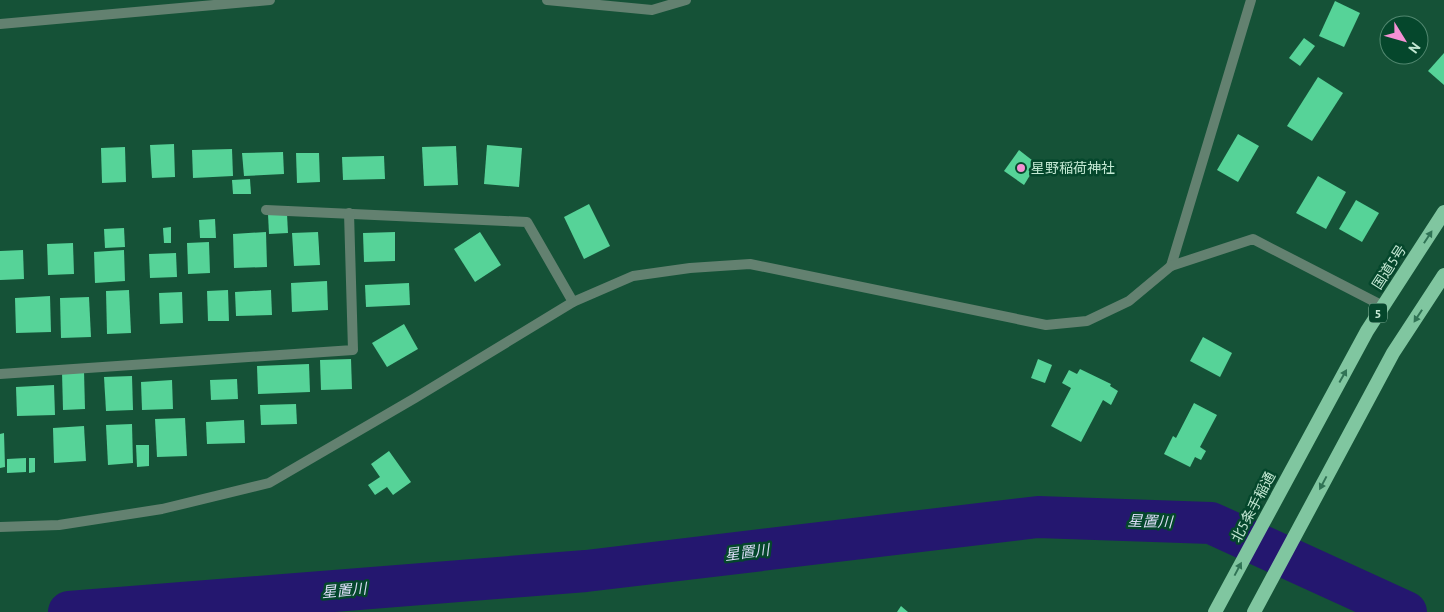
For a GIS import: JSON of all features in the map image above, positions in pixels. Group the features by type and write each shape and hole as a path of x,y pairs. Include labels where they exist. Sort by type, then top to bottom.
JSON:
{"highway":[{"name":"国道5号","path":"1319,418 1367,331 1444,212"},
{"path":"1254,612 1393,354 1444,275"},
{"name":"北5条手稲通","path":"1215,612 1319,418"}],"street":[{"path":"0,24 270,0"},
{"path":"547,0 652,10 686,0"},
{"path":"1171,266 1250,0"},
{"path":"266,210 349,212 527,222 573,302"},
{"path":"0,374 353,350 349,212"},
{"path":"0,527 59,525 162,509 269,483 415,398 573,302 633,276 690,268 750,264 1046,325 1087,321 1129,301 1171,266 1253,239 1383,306"}],"building":[{"path":"1335,1 1360,13 1344,47 1319,36"},
{"path":"1304,38 1315,46 1300,66 1289,58"},
{"path":"1444,53 1444,85 1428,71"},
{"path":"1318,77 1343,93 1312,141 1287,126"},
{"path":"1238,134 1259,146 1238,182 1217,170"},
{"path":"174,144 175,177 152,178 150,145"},
{"path":"487,145 522,148 519,187 484,184"},
{"path":"456,146 458,185 424,186 422,147"},
{"path":"125,147 126,182 102,183 101,148"},
{"path":"232,149 233,176 193,178 192,150"},
{"name":"星野稲荷神社","path":"1019,150 1037,164 1024,185 1004,171"},
{"path":"283,152 284,174 244,176 242,153"},
{"path":"296,153 319,153 320,182 297,183"},
{"path":"384,156 385,179 343,180 342,157"},
{"path":"1318,176 1346,192 1326,229 1296,213"},
{"path":"250,179 251,194 233,194 232,180"},
{"path":"1356,200 1379,213 1362,242 1339,229"},
{"path":"589,204 610,246 584,259 564,217"},
{"path":"268,214 287,214 288,233 269,234"},
{"path":"215,219 216,238 200,238 199,220"},
{"path":"171,227 171,243 164,243 163,228"},
{"path":"124,228 125,247 105,248 104,229"},
{"path":"266,232 267,267 234,268 233,234"},
{"path":"318,232 320,265 294,266 292,233"},
{"path":"395,232 395,261 364,262 363,233"},
{"path":"480,232 501,265 475,282 454,249"},
{"path":"209,242 210,273 188,274 187,243"},
{"path":"73,243 74,274 48,275 47,244"},
{"path":"23,250 24,279 0,280 0,251"},
{"path":"124,250 125,281 95,283 94,252"},
{"path":"176,253 177,277 150,278 149,254"},
{"path":"327,281 328,310 292,312 291,283"},
{"path":"409,283 410,305 366,307 365,285"},
{"path":"129,290 131,333 107,334 106,291"},
{"path":"228,290 229,321 208,321 207,291"},
{"path":"271,290 272,315 236,316 235,292"},
{"path":"182,292 183,323 160,324 159,293"},
{"path":"50,296 51,332 16,333 15,298"},
{"path":"89,297 91,337 61,338 60,298"},
{"path":"404,324 418,349 387,367 372,343"},
{"path":"1203,337 1232,353 1220,377 1190,361"},
{"path":"351,359 352,389 321,390 320,360"},
{"path":"1038,359 1052,365 1045,383 1031,378"},
{"path":"309,364 310,392 258,394 257,366"},
{"path":"1080,369 1111,384 1110,386 1118,391 1111,405 1103,400 1081,442 1051,426 1071,388 1062,383 1069,370 1077,374"},
{"path":"84,371 85,409 63,410 62,372"},
{"path":"132,376 133,410 106,411 104,377"},
{"path":"237,379 238,399 211,400 210,380"},
{"path":"172,380 173,409 142,410 141,382"},
{"path":"54,385 55,415 17,416 16,387"},
{"path":"1194,403 1217,415 1200,447 1206,451 1201,460 1195,457 1190,467 1164,454 1173,436 1176,438"},
{"path":"296,404 297,424 261,425 260,405"},
{"path":"185,418 187,456 157,457 155,419"},
{"path":"244,420 245,443 207,444 206,422"},
{"path":"132,424 133,463 108,465 106,425"},
{"path":"84,426 86,461 54,463 53,428"},
{"path":"4,433 5,467 0,468 0,434"},
{"path":"136,445 149,445 149,466 137,467"},
{"path":"389,451 411,482 393,495 387,487 375,495 368,485 380,477 371,464"},
{"path":"26,458 26,472 7,473 7,459"},
{"path":"29,458 35,458 35,472 29,473"},
{"path":"901,606 908,612 897,612"}],"waterway":[{"name":"星置川","path":"69,612 586,571 1038,517 1211,523 1406,612"}],"place":[{"name":"星野稲荷神社","path":"1021,168"}]}
